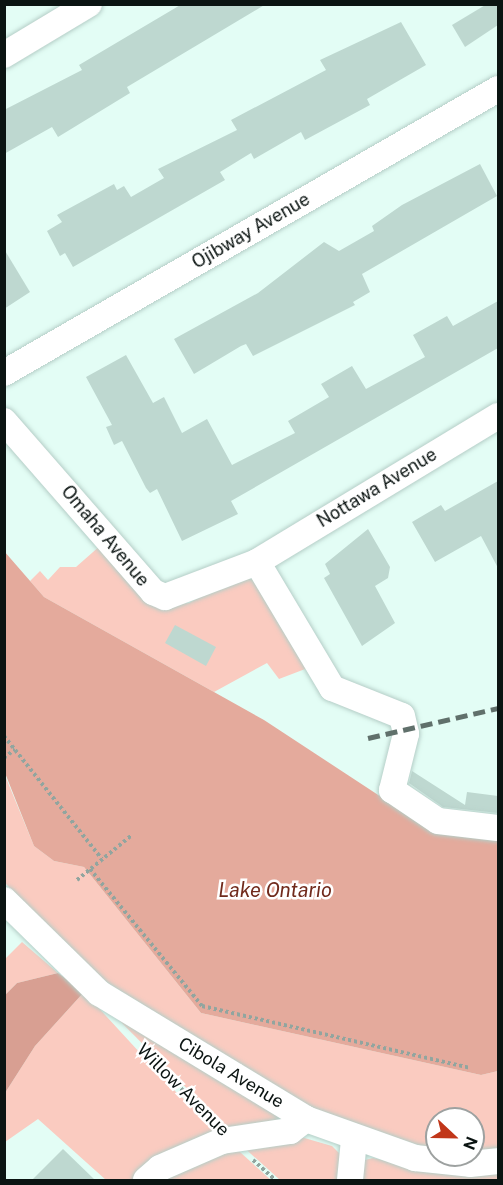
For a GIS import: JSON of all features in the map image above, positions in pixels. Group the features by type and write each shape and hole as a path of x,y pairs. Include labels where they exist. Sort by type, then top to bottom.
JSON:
{"street":[{"path":"4,55 89,4"},
{"name":"Ojibway Avenue","path":"4,373 498,89"},
{"name":"Nottawa Avenue","path":"257,562 498,416"},
{"name":"Omaha Avenue","path":"4,421 153,592 184,594 257,562"},
{"path":"257,562 332,688 402,716 406,734 392,790 438,821 498,828"},
{"name":"Cibola Avenue","path":"4,900 99,993 306,1119 354,1140 441,1163 498,1161"},
{"path":"146,1180 185,1155 231,1139 290,1131 306,1119"},
{"path":"350,1180 354,1140"}],"path":[{"path":"4,736 102,859"},
{"path":"4,758 15,749"},
{"path":"76,880 132,835"},
{"path":"90,869 202,1006 470,1068"},
{"name":"Willow Avenue","path":"136,1043 275,1180"}],"shaded area":[{"path":"101,545 165,605 189,603 235,577 257,580 313,666 279,679 267,663 214,692 44,597 30,581 40,571 48,580 60,567 76,567"},
{"path":"4,773 34,846 54,861 84,867 201,1013 481,1075 498,1071 498,1150 485,1150 485,1107 425,1107 425,1147 315,1112 95,975 5,883"},
{"path":"22,942 58,973 17,983 5,995 5,959"},
{"path":"58,973 84,992 35,1046 5,1093 5,995 17,983"},
{"path":"84,992 176,1092 225,1136 136,1180 106,1180 38,1119 5,1142 5,1093 35,1046"},
{"path":"111,1012 284,1119 233,1135"},
{"path":"301,1137 332,1146 340,1154 345,1180 280,1180 240,1144"},
{"path":"230,1143 271,1180 152,1180"},
{"path":"373,1158 436,1172 498,1171 498,1180 356,1180 365,1160"}],"water":[{"name":"Lake Ontario","path":"4,551 44,597 264,720 430,829 498,839 498,1071 481,1075 201,1013 84,867 54,861 34,846 5,773"}],"building":[{"path":"182,4 266,4 127,87 130,93 58,137 52,127 4,154 4,110 82,70 79,65"},
{"path":"487,4 498,4 498,25 465,47 452,25"},
{"path":"401,22 426,65 367,99 370,105 305,140 301,132 254,159 251,153 220,172 225,180 73,267 65,253 60,256 47,231 62,222 57,215 114,184 117,190 124,186 131,197 164,178 158,169 237,130 231,120 326,70 320,60"},
{"path":"480,164 497,196 362,274 370,292 353,302 355,305 253,356 246,344 241,346 194,374 174,339 258,293 324,242 339,251 374,231 372,226 402,205"},
{"path":"4,249 30,292 4,309"},
{"path":"498,301 498,348 231,501 238,514 182,541 157,489 150,493 146,488 122,441 114,445 106,427 112,425 86,377 126,355 153,403 164,397 182,433 207,419 232,465 295,433 288,421 329,397 321,384 352,366 366,389 425,357 413,335 447,316 453,326"},
{"path":"498,481 498,568 481,536 435,562 412,522 441,505 445,511"},
{"path":"368,529 390,567 388,578 375,586 395,623 362,646 324,578 330,574 325,564"},
{"path":"175,625 216,647 206,666 165,643"},
{"path":"412,771 465,805 467,792 498,796 498,813 443,807 409,783"},
{"path":"63,1149 95,1180 32,1180"}],"railway":[{"path":"368,738 498,708"}]}
